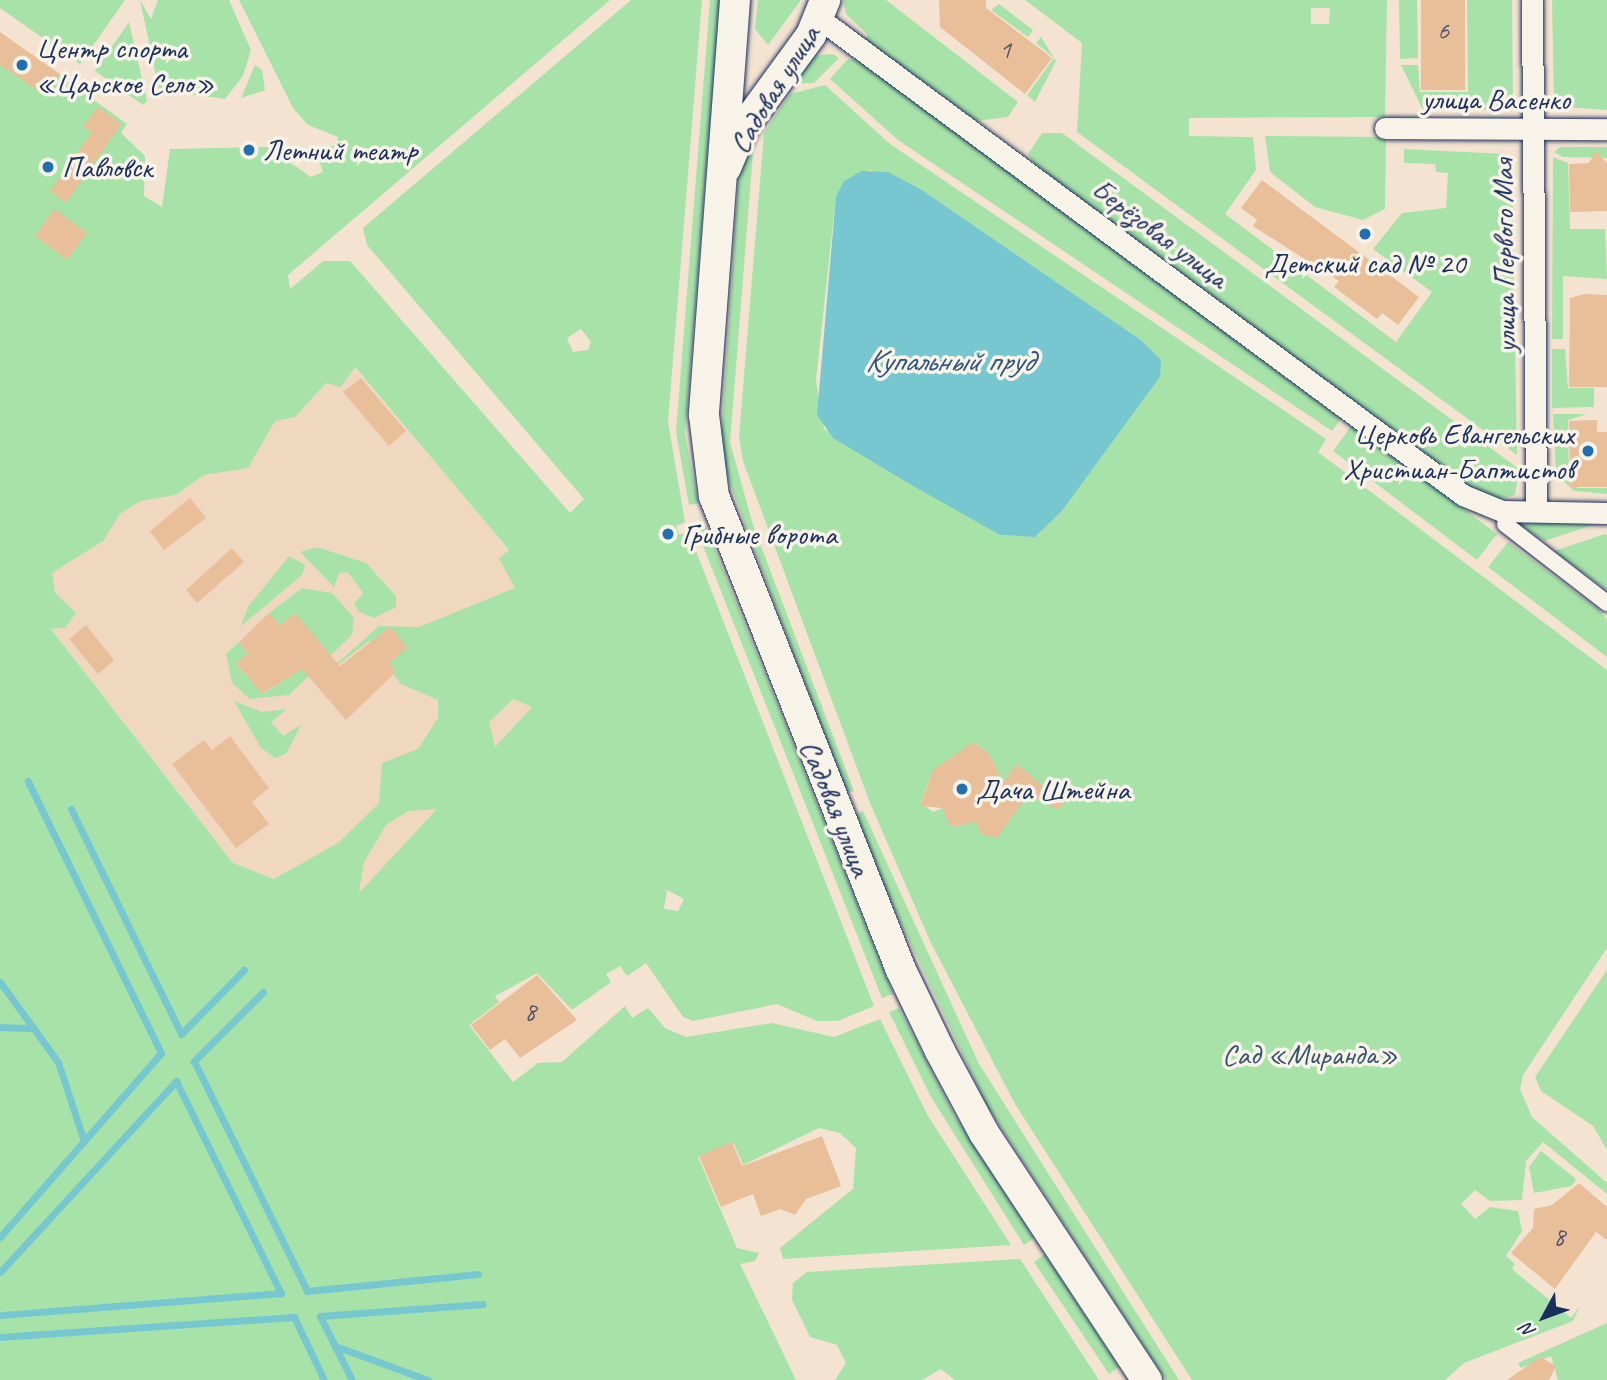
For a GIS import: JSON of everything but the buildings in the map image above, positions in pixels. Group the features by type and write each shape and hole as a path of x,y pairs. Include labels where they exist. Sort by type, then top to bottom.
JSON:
{"main road":[{"name":"Садовая улица","path":"735,0 720,129 723,178 704,415 706,458 720,513 901,970 951,1074 1147,1380"},
{"name":"Садовая улица","path":"723,178 743,128 822,10"}],"street":[{"name":"улица Первого Мая","path":"1532,0 1536,511"},
{"name":"Берёзовая улица","path":"822,10 1002,152 1463,495 1502,511 1607,513"},
{"name":"улица Васенко","path":"1385,128 1607,129"},
{"path":"1505,524 1607,603"}],"shaded area":[{"path":"289,290 589,645 359,894 296,913 233,863 12,578"}],"green space":[{"path":"0,0 125,0 80,64 0,8"},
{"path":"140,0 151,19 158,0 229,0 251,50 243,76 225,99 159,90"},
{"path":"239,0 610,0 288,275 290,289 323,261 350,261 570,513 584,499 367,245 363,228 631,0 702,0 668,422 685,522 676,526 679,535 688,531 874,1006 838,1021 817,1021 777,1004 693,1021 683,1017 646,963 627,976 620,966 606,974 611,982 572,1010 537,973 495,996 499,1002 469,1025 513,1082 538,1063 562,1062 625,1006 632,1018 648,1008 665,1028 686,1037 772,1023 834,1037 880,1019 928,1116 1011,1245 783,1259 780,1248 853,1189 856,1148 840,1133 819,1128 743,1165 733,1142 698,1157 737,1248 759,1253 755,1261 740,1264 796,1380 0,1380 0,32 127,124 121,133 145,156 144,196 162,207 170,149 267,147 311,177 323,172 314,147 336,146 338,137 308,125 293,108","holes":["581,329 591,342 588,350 573,352 567,338","355,367 509,550 499,558 515,588 419,627 379,626 321,678 369,641 401,684 438,700 438,718 418,749 382,763 379,803 338,843 274,879 233,863 51,629 65,628 76,613 55,593 52,573 103,541 120,514 140,501 175,495 204,475 248,468 275,421 295,417 326,383 341,387","513,699 532,707 495,747 489,722","437,809 359,893 364,862 386,825 408,811","667,890 684,899 678,911 664,909"]},
{"path":"710,0 720,0 685,434 698,503 689,505 676,432"},
{"path":"758,0 801,0 768,45 755,29"},
{"path":"843,0 886,0 1018,102 1008,117 977,121 865,39 868,35 846,14"},
{"name":"Детский сад № 20","path":"1025,0 1387,0 1385,117 1189,118 1189,136 1253,137 1256,170 1225,214 1396,342 1432,292 1373,249 1402,213 1446,208 1448,173 1436,172 1435,164 1404,163 1404,149 1506,154 1512,160 1517,455 1077,132 1082,43","holes":["1311,8 1330,8 1329,24 1311,24"]},
{"path":"1399,0 1417,0 1418,58 1400,59"},
{"path":"1467,0 1512,0 1513,102 1502,110 1423,110 1401,65 1418,65 1420,92 1468,92"},
{"path":"1552,0 1607,0 1607,110 1554,106"},
{"path":"999,4 1033,30 1028,37 991,10"},
{"path":"129,22 147,101 143,105 95,71"},
{"path":"1041,37 1056,61 1035,102 1027,95 1054,58 1036,43"},
{"path":"833,54 839,58 814,83 787,84 809,56"},
{"path":"848,59 863,62 1341,419 1332,431 898,140 830,79"},
{"path":"255,65 262,70 265,90 241,98"},
{"name":"Сад «Миранда»","path":"825,85 890,144 1326,439 1318,452 1607,670 1607,948 1523,1075 1520,1089 1532,1117 1607,1183 1607,1194 1543,1142 1526,1161 1522,1200 1490,1201 1475,1190 1461,1204 1475,1219 1490,1207 1518,1211 1522,1231 1506,1256 1515,1264 1512,1269 1571,1318 1580,1306 1573,1321 1464,1363 1445,1380 1192,1380 1015,1104 931,943 870,803 743,461 739,437 764,133 790,94","holes":["870,170 922,190 1141,340 1160,377 1062,511 1035,537 1000,535 824,429 816,380 836,196 844,181","973,742 989,754 1016,810 997,838 976,821 952,827 942,808 933,812 921,803 930,777"]},
{"path":"755,128 730,442 753,525 854,791 846,793 720,457 739,170"},
{"path":"1042,133 1062,133 1519,469 1515,495 1497,500 1479,494 1036,166 1028,154"},
{"path":"1265,136 1386,137 1385,209 1363,220 1315,207 1270,172"},
{"path":"1560,147 1607,147 1607,158 1563,157 1554,152"},
{"path":"1553,157 1568,163 1570,229 1605,229 1607,279 1563,276 1563,339 1552,339"},
{"path":"1552,349 1565,349 1568,388 1594,388 1594,407 1552,408"},
{"path":"1553,414 1587,414 1568,420 1569,478 1578,488 1607,488 1607,494 1574,491 1556,474"},
{"path":"1352,425 1497,534 1477,560 1333,451"},
{"path":"1518,523 1589,523 1593,525 1544,541"},
{"path":"705,525 893,994 882,998 696,528"},
{"path":"1607,535 1607,590 1554,551"},
{"path":"1508,542 1599,610 1607,620 1607,657 1488,567"},
{"path":"317,547 366,563 396,596 396,607 374,618 359,612 354,604 363,593 348,572 339,573 334,587 300,552"},
{"path":"289,556 305,565 302,575 241,626 248,607"},
{"path":"302,588 332,593 354,618 352,635 289,695 250,699 232,683 226,654 239,642 248,653 236,664 263,694 303,668 295,613 280,626 269,613"},
{"path":"234,701 262,712 287,709 271,722 283,736 301,725 286,754 275,758 261,748"},
{"path":"863,811 979,1064 1179,1380 1166,1380 986,1104 879,876 854,815"},
{"path":"1607,970 1607,1150 1593,1126 1541,1091 1535,1077"},
{"path":"899,1008 954,1115 1034,1238 1024,1245 931,1097 889,1012"},
{"path":"1541,1151 1576,1179 1572,1186 1534,1193 1529,1167"},
{"path":"1045,1254 1119,1367 1109,1374 1034,1262"},
{"path":"1020,1259 1099,1380 955,1380 941,1369 922,1380 835,1380 846,1363 837,1345 810,1337 792,1300 793,1283 807,1272"},
{"path":"1607,1323 1607,1380 1558,1380 1551,1356 1521,1368 1518,1363"}],"water":[{"name":"Купальный пруд","path":"862,171 888,172 922,190 1141,340 1161,360 1160,377 1062,511 1035,537 1000,535 833,438 817,415 836,196 844,181"}],"waterway":[{"path":"0,1237 161,1053 28,781"},
{"path":"71,809 181,1034 244,970"},
{"path":"0,982 58,1062 84,1141"},
{"path":"263,992 194,1061 307,1291 478,1274"},
{"path":"0,1027 34,1028"},
{"path":"0,1272 176,1081 281,1293 0,1315"},
{"path":"352,1380 320,1316 483,1304"},
{"path":"0,1337 294,1317 324,1380"},
{"path":"335,1346 428,1380"}],"place":[{"name":"Центр спорта «Царское Село»","path":"22,65"},
{"name":"Летний театр","path":"249,150"},
{"name":"Павловск","path":"48,167"},
{"name":"Детский сад № 20","path":"1365,234"},
{"name":"Церковь Евангельских Христиан-Баптистов","path":"1588,451"},
{"name":"Грибные ворота","path":"668,534"},
{"name":"Дача Штейна","path":"962,789"}]}
